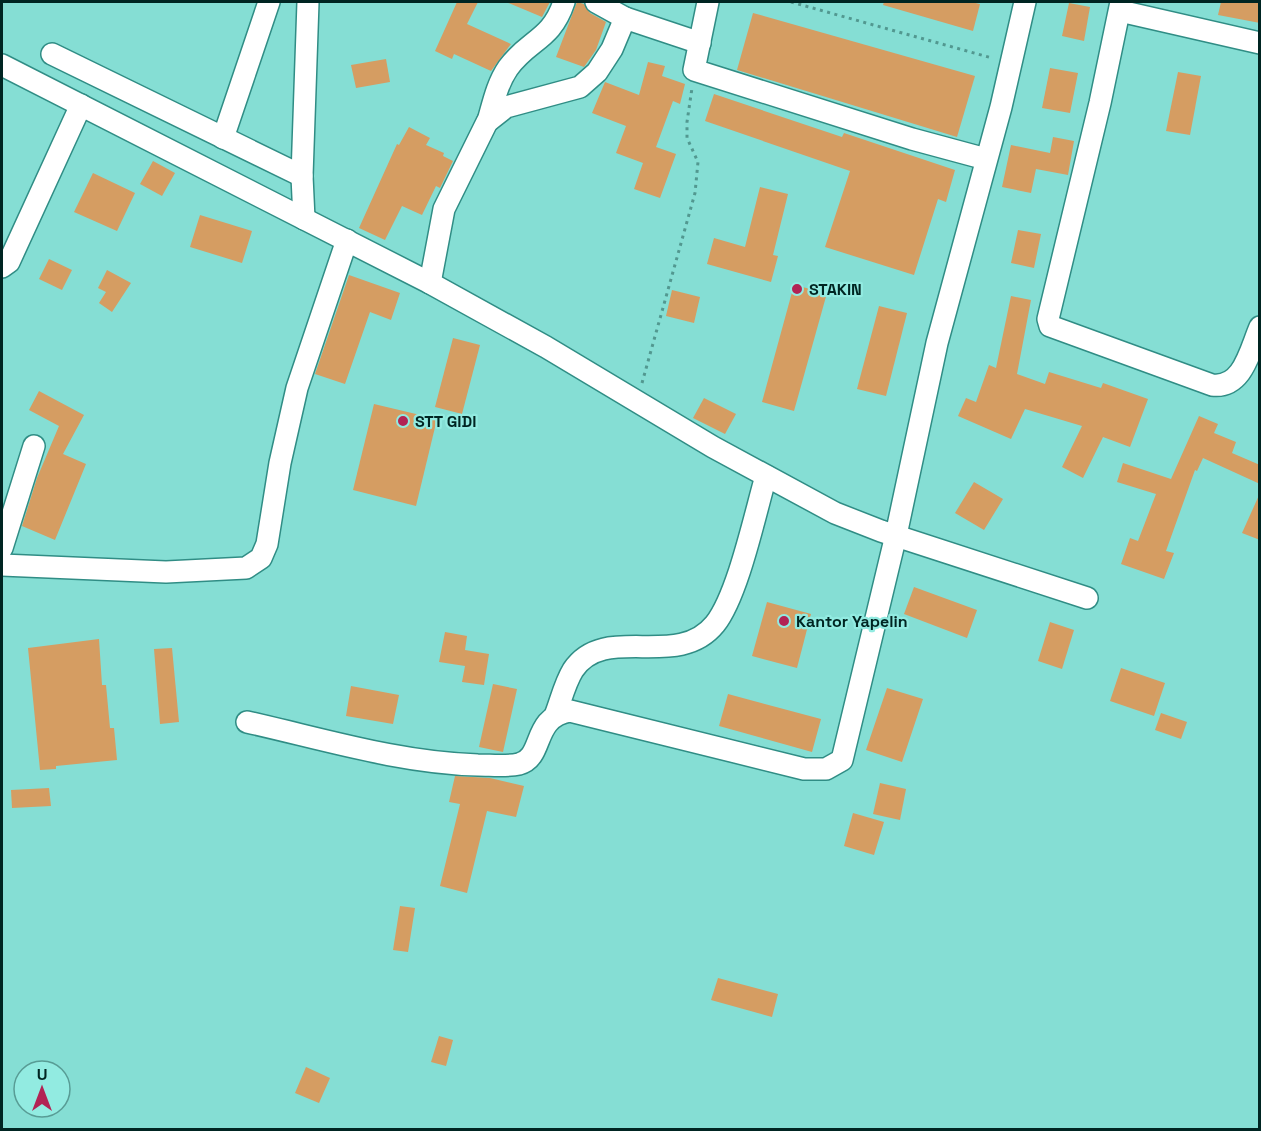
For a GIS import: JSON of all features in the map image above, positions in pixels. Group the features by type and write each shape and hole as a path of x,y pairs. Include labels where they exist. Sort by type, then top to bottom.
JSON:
{"street":[{"path":"223,138 269,2"},
{"path":"308,2 302,176 308,220"},
{"path":"430,283 444,209 487,122 501,81 507,69 525,49 552,28 564,2"},
{"path":"596,2 625,18 700,43"},
{"path":"708,2 694,70 912,139 986,159"},
{"path":"556,713 570,711 588,714 762,761 804,769 826,769 836,766 842,760 896,536 937,343 1025,2"},
{"path":"1260,44 1120,6 1095,124 1048,319 1050,326 1180,373 1223,386 1234,382 1260,327"},
{"path":"487,122 506,107 580,87 597,72 612,49 625,18"},
{"path":"52,54 302,176"},
{"path":"2,65 430,283 546,347 636,402 766,476 835,513 896,536 1087,598"},
{"path":"2,267 9,262 81,105"},
{"path":"2,565 166,572 246,568 261,558 267,544 280,463 297,388 340,236"},
{"path":"2,548 34,446"},
{"path":"247,722 433,762 522,764 532,754 547,721 556,713 573,671 584,659 599,650 621,647 678,647 698,639 715,624 728,598 742,560 766,476"}],"path":[{"path":"791,2 1011,63"},
{"path":"636,402 661,323 695,193 698,162 687,138 694,70"}],"building":[{"path":"457,2 478,2 467,24 511,44 491,71 454,54 452,59 435,51"},
{"path":"506,2 550,2 542,17"},
{"path":"577,2 584,4 590,13 606,22 596,50 584,67 556,57"},
{"path":"884,2 971,2 980,4 973,31 883,5"},
{"path":"1221,2 1260,2 1260,23 1218,15"},
{"path":"1069,3 1090,7 1084,41 1062,36"},
{"path":"753,13 975,76 957,137 737,70"},
{"path":"386,59 390,82 356,88 351,65"},
{"path":"648,62 665,66 662,76 685,84 680,104 673,101 656,147 676,154 660,198 634,189 643,163 616,153 626,126 592,113 605,82 639,95"},
{"path":"1050,68 1078,73 1070,113 1042,108"},
{"path":"1178,72 1201,76 1190,135 1166,131"},
{"path":"714,94 842,137 844,133 955,170 946,202 938,199 914,275 825,247 850,171 705,121"},
{"path":"409,127 430,138 426,145 444,153 443,156 453,161 440,188 436,186 422,215 402,206 385,240 359,228 397,144 399,145"},
{"path":"1053,137 1074,141 1068,175 1036,169 1031,193 1002,187 1011,145 1050,153"},
{"path":"153,161 175,173 162,196 140,184"},
{"path":"93,173 135,193 117,231 74,212"},
{"path":"760,187 788,194 773,255 778,256 771,282 707,264 714,238 745,247"},
{"path":"200,215 252,231 242,263 190,247"},
{"path":"1018,230 1041,234 1034,268 1011,263"},
{"path":"49,259 72,270 62,290 39,279"},
{"path":"107,270 131,283 112,312 99,303 106,292 98,288"},
{"path":"349,275 400,293 391,320 370,312 345,384 315,374"},
{"path":"794,285 827,293 794,411 762,402"},
{"path":"672,290 700,297 694,323 666,316"},
{"path":"1011,296 1031,300 1017,374 1045,384 1049,372 1101,388 1103,383 1148,399 1130,447 1103,437 1083,478 1062,467 1082,426 1025,409 1011,439 958,416 966,398 976,402 989,365 996,368"},
{"path":"879,306 907,313 886,396 857,389"},
{"path":"453,338 480,345 462,414 435,407"},
{"path":"39,391 84,415 63,454 86,464 55,540 22,526 37,478 59,426 29,410"},
{"path":"704,398 736,414 725,434 693,418"},
{"path":"374,404 437,419 416,506 353,490"},
{"path":"1199,416 1218,424 1214,433 1236,442 1232,453 1260,465 1260,484 1203,458 1197,471 1195,470 1166,551 1174,553 1164,579 1121,564 1130,538 1138,541 1156,494 1117,482 1123,463 1171,479"},
{"path":"974,482 1003,499 984,530 955,513"},
{"path":"1260,493 1260,540 1242,533"},
{"path":"914,587 977,610 967,638 904,614"},
{"path":"767,602 811,614 797,668 752,656"},
{"path":"1050,622 1074,630 1062,669 1038,661"},
{"path":"445,632 467,636 465,650 489,654 484,685 462,682 465,666 439,662"},
{"path":"99,639 102,685 106,685 110,728 114,728 117,760 56,766 56,769 40,770 28,648"},
{"path":"172,648 179,722 160,724 154,649"},
{"path":"1121,668 1165,683 1154,716 1110,701"},
{"path":"493,684 517,689 503,752 479,747"},
{"path":"351,686 399,695 393,724 346,716"},
{"path":"887,688 923,699 902,762 866,750"},
{"path":"728,694 821,719 812,752 719,726"},
{"path":"1161,713 1187,722 1181,739 1155,730"},
{"path":"455,776 490,778 524,786 516,817 487,811 467,893 440,886 460,804 449,802"},
{"path":"880,783 906,789 900,820 873,814"},
{"path":"49,788 51,806 12,808 11,790"},
{"path":"853,813 884,822 874,855 844,846"},
{"path":"400,906 415,908 408,952 393,950"},
{"path":"718,978 778,994 772,1017 711,1000"},
{"path":"439,1036 453,1040 446,1066 431,1062"},
{"path":"306,1067 330,1078 319,1103 295,1093"}],"place":[{"name":"STAKIN","path":"797,289"},
{"name":"STT GIDI","path":"403,421"},
{"name":"Kantor Yapelin","path":"784,621"}]}
